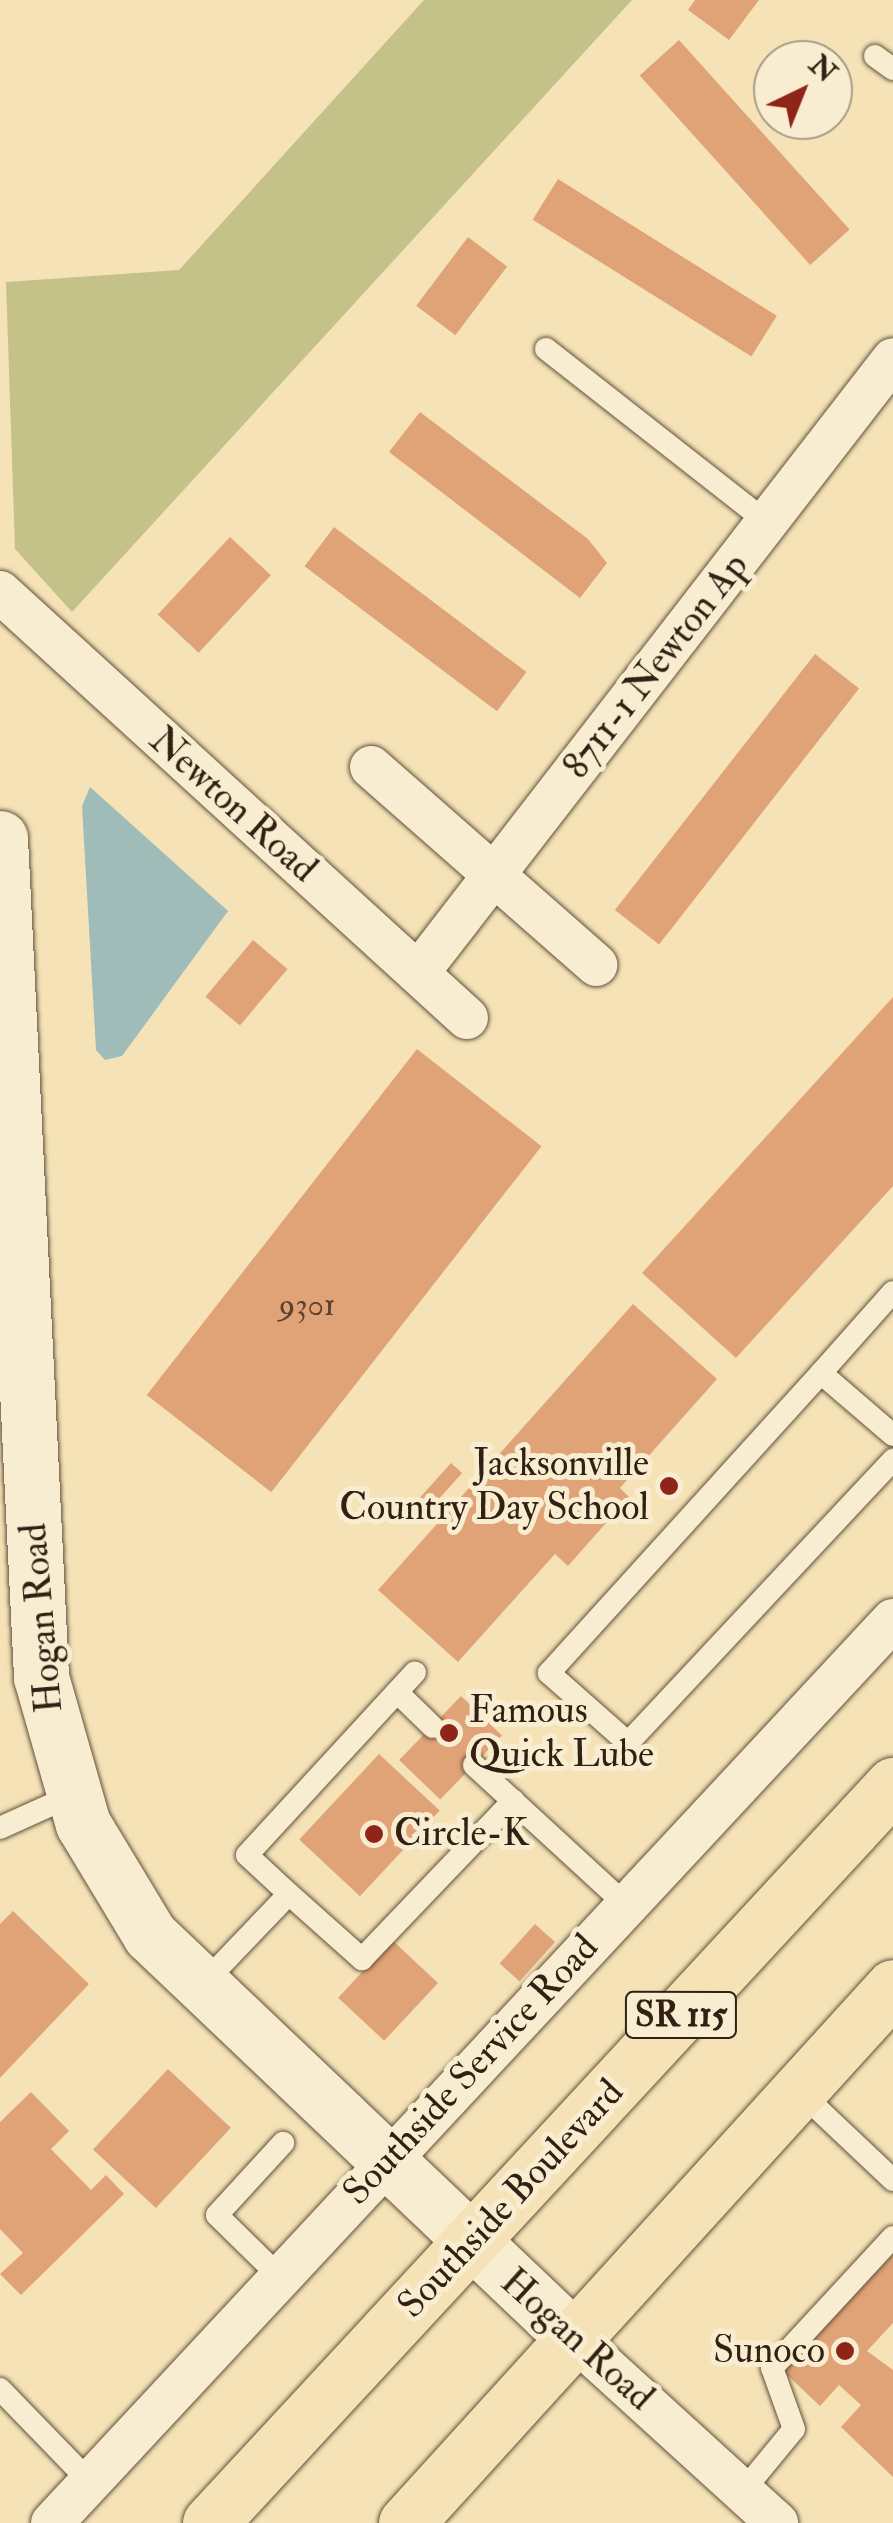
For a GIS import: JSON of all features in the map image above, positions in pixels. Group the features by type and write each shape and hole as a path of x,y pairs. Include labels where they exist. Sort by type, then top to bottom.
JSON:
{"highway":[{"name":"Southside Boulevard","path":"210,2523 893,1785"},
{"path":"425,2516 576,2340 893,1987"}],"main road":[{"name":"Hogan Road","path":"0,838 41,1677 73,1796 116,1886 201,1986 576,2340"}],"street":[{"name":"8711-1 Newton Ap","path":"418,973 893,359"},
{"name":"Newton Road","path":"0,592 466,1018"},
{"path":"371,767 496,872 596,965"},
{"name":"Southside Service Road","path":"52,2523 624,1903 893,1620"},
{"name":"Hogan Road","path":"576,2340 777,2523"}],"lane":[{"path":"546,349 767,522"},
{"path":"893,1292 550,1673 628,1742 893,1460"},
{"path":"822,1373 893,1435"},
{"path":"415,1672 247,1855 362,1959 513,1800"},
{"path":"396,1692 432,1727"},
{"path":"474,1765 624,1903"},
{"path":"0,1828 73,1796"},
{"path":"201,1986 289,1894"},
{"path":"800,2092 893,2180"},
{"path":"280,2277 217,2215 284,2143"},
{"path":"743,2491 794,2429 772,2368 893,2236"},
{"path":"0,2389 90,2482"}],"shaded area":[{"path":"424,0 632,0 72,612 15,549 6,282 179,270"}],"water":[{"path":"90,787 228,911 122,1056 105,1060 96,1050 82,806"}],"building":[{"path":"695,0 759,0 729,40 688,10"},
{"path":"679,40 753,122 753,140 769,140 850,230 810,265 640,75"},
{"path":"558,179 777,316 751,356 533,220"},
{"path":"468,237 507,266 455,335 416,306"},
{"path":"420,412 588,539 607,563 580,598 389,452"},
{"path":"334,527 526,672 497,711 305,566"},
{"path":"230,537 271,575 199,653 158,615"},
{"path":"815,654 859,688 659,945 615,910"},
{"path":"253,940 287,969 240,1026 205,997"},
{"path":"893,997 893,1186 736,1358 642,1273"},
{"path":"417,1049 542,1146 271,1492 147,1395"},
{"path":"633,1304 717,1379 620,1488 629,1497 568,1566 555,1554 458,1662 378,1590"},
{"path":"451,1463 462,1473 430,1509 419,1499"},
{"path":"461,1696 502,1736 440,1800 399,1760"},
{"path":"379,1754 440,1811 360,1896 299,1840"},
{"path":"13,1911 89,1984 0,2078 0,1924"},
{"path":"535,1924 555,1942 520,1981 500,1963"},
{"path":"392,1940 438,1983 384,2041 338,1998"},
{"path":"168,2069 231,2128 156,2208 93,2149"},
{"path":"31,2092 69,2131 51,2149 91,2190 106,2175 124,2194 21,2295 0,2274 23,2253 0,2229 0,2122"},
{"path":"893,2254 893,2323 867,2351 893,2370 893,2477 841,2427 861,2405 839,2385 820,2406 783,2371"}],"place":[{"name":"Jacksonville Country Day School","path":"669,1486"},
{"name":"Famous Quick Lube","path":"449,1733"},
{"name":"Circle-K","path":"374,1834"},
{"name":"Sunoco","path":"845,2351"}]}
